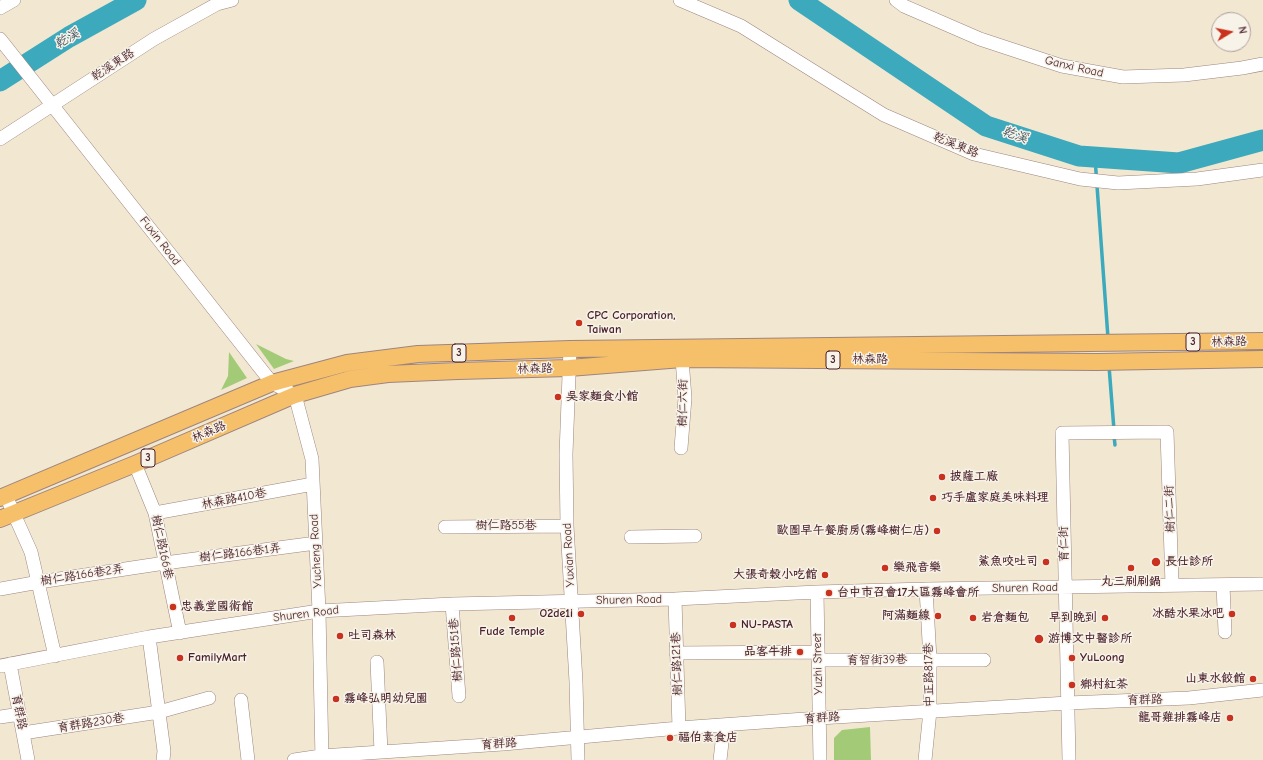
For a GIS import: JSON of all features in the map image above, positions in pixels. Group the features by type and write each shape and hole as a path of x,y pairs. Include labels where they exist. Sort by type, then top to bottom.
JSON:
{"main road":[{"name":"林森路","path":"3,497 272,383 347,363 418,354 570,349 1263,341"},
{"name":"林森路","path":"7,516 135,464 295,395 350,379 388,374 569,368 682,359 1097,362 1263,359"}],"street":[{"path":"0,8 14,0"},
{"name":"乾溪東路","path":"0,140 50,102 154,39 217,4 232,0"},
{"name":"乾溪東路","path":"680,0 741,26 884,115 974,154 1080,179 1118,182 1196,179 1263,170"},
{"name":"Ganxi Road","path":"896,0 904,6 980,39 1062,66 1124,77 1184,75 1263,64"},
{"name":"Fuxin Road","path":"0,39 272,383"},
{"name":"Yuxian Road","path":"570,349 566,454 567,526 578,760"},
{"name":"樹仁六街","path":"681,448 685,398 682,359"},
{"path":"272,383 295,395"},
{"name":"Yucheng Road","path":"295,395 312,459 319,611 322,758"},
{"name":"育仁街","path":"1069,760 1062,433 1166,432"},
{"name":"樹仁二街","path":"1166,432 1172,585"},
{"name":"樹仁路166巷","path":"135,464 155,513 180,632"},
{"name":"林森路410巷","path":"155,513 313,484"},
{"path":"3,497 7,516 31,552 55,656"},
{"name":"樹仁路55巷","path":"445,527 567,526"},
{"path":"630,537 695,536"},
{"name":"樹仁路166巷1弄","path":"165,562 316,543"},
{"name":"樹仁路166巷2弄","path":"0,589 165,562"},
{"name":"Shuren Road","path":"5,665 180,632 319,611 452,604 675,599 817,592 1263,584"},
{"path":"1222,585 1225,632"},
{"name":"中正路817巷","path":"925,760 930,711 930,659 926,589"},
{"name":"Yuzhi Street","path":"817,592 820,760"},
{"name":"樹仁路121巷","path":"675,599 679,728"},
{"name":"樹仁路151巷","path":"452,604 459,696"},
{"path":"149,638 164,751 163,760"},
{"name":"育智街39巷","path":"676,653 984,660"},
{"path":"377,662 381,752"},
{"name":"育群路","path":"5,665 20,714 28,760"},
{"name":"育群路","path":"294,760 381,752 503,744 679,728 1068,702 1190,698 1263,690"},
{"name":"育群路230巷","path":"23,733 159,712 209,698"},
{"path":"241,700 248,760"},
{"path":"0,717 20,714"},
{"path":"720,760 724,725"}],"green space":[{"path":"256,344 286,359 294,361 274,369"},
{"path":"229,352 247,378 221,390 228,376"},
{"path":"870,727 871,760 834,760 834,738 842,730"}],"waterway":[{"name":"乾溪","path":"0,81 69,37 136,0"},
{"name":"乾溪","path":"799,0 986,126 1079,156 1179,163 1263,140"},
{"path":"1095,158 1108,338"},
{"path":"1109,366 1114,430"},
{"path":"1114,436 1115,445"}],"place":[{"name":"CPC Corporation, Taiwan","path":"579,323"},
{"name":"吳家麵食小館","path":"558,397"},
{"name":"披薩工廠","path":"942,477"},
{"name":"巧手盧家庭美味料理","path":"933,498"},
{"name":"歐圖早午餐廚房(霧峰樹仁店)","path":"937,531"},
{"name":"鯊魚咬吐司","path":"1046,562"},
{"name":"長仕診所","path":"1156,562"},
{"name":"樂飛音樂","path":"885,568"},
{"name":"丸三刷刷鍋","path":"1131,568"},
{"name":"大張奇榖小吃館","path":"825,575"},
{"name":"台中市召會17大區霧峰會所","path":"829,593"},
{"name":"忠義堂國術館","path":"173,607"},
{"name":"O2de1i","path":"581,614"},
{"name":"冰酷水果冰吧","path":"1232,614"},
{"name":"阿滿麵線","path":"938,616"},
{"name":"Fude Temple","path":"512,618"},
{"name":"岩倉麵包","path":"973,618"},
{"name":"早到晚到","path":"1105,618"},
{"name":"NU-PASTA","path":"733,625"},
{"name":"吐司森林","path":"340,636"},
{"name":"游博文中醫診所","path":"1039,639"},
{"name":"品客牛排","path":"800,652"},
{"name":"FamilyMart","path":"180,658"},
{"name":"YuLoong","path":"1072,658"},
{"name":"山東水餃館","path":"1253,679"},
{"name":"鄉村紅茶","path":"1072,685"},
{"name":"霧峰弘明幼兒園","path":"336,699"},
{"name":"龍哥雞排霧峰店","path":"1230,718"},
{"name":"福伯素食店","path":"670,738"}]}
